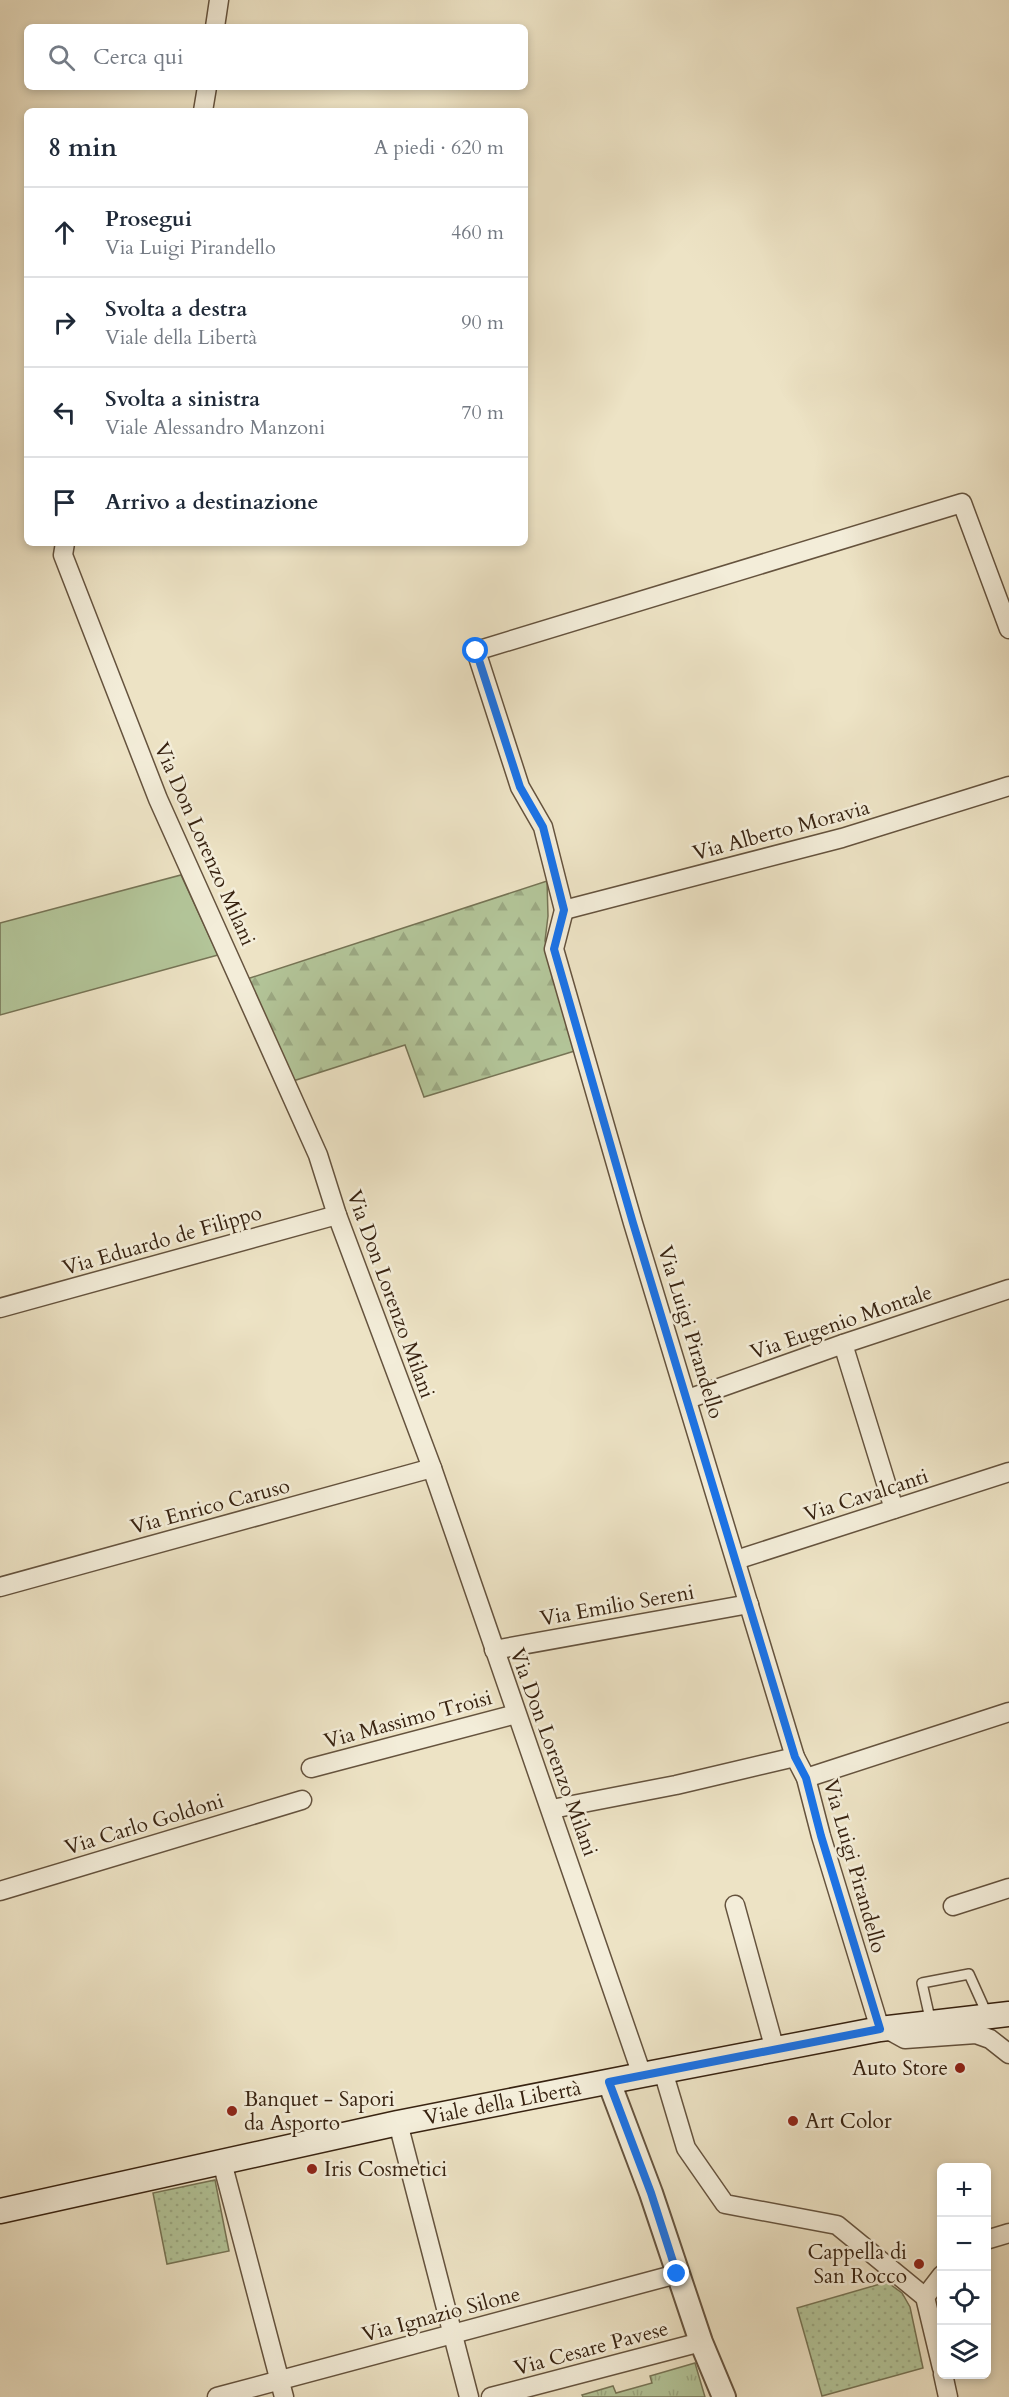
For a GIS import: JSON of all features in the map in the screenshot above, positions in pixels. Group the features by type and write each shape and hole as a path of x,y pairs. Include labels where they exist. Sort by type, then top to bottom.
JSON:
{"main road":[{"name":"Viale della Libertà","path":"0,2211 398,2123 883,2028 998,2015"}],"street":[{"path":"215,24 219,0"},
{"path":"204,108 206,90"},
{"name":"Via Luigi Pirandello","path":"883,2028 821,1836 806,1778 795,1757 633,1223 554,949 564,910 543,827 520,787 476,651 962,503 1009,628"},
{"name":"Via Don Lorenzo Milani","path":"64,546 63,555 158,799 318,1155 337,1215 432,1468 516,1713 653,2073 671,2105 686,2148 725,2204 837,2225 925,2297"},
{"name":"Via Alberto Moravia","path":"564,910 842,838 1009,786"},
{"name":"Via Eduardo de Filippo","path":"0,1308 337,1215"},
{"name":"Via Eugenio Montale","path":"688,1399 1009,1289"},
{"path":"843,1344 894,1509"},
{"name":"Via Enrico Caruso","path":"0,1587 432,1468"},
{"name":"Via Cavalcanti","path":"736,1560 1009,1473"},
{"name":"Via Emilio Sereni","path":"494,1650 749,1604"},
{"path":"806,1778 1009,1712"},
{"name":"Via Massimo Troisi","path":"310,1768 516,1713"},
{"path":"552,1809 676,1785 795,1757"},
{"name":"Via Carlo Goldoni","path":"0,1891 302,1800"},
{"path":"952,1906 1009,1888"},
{"path":"735,1905 775,2050"},
{"path":"883,2028 905,2039 976,2034 990,2039 1009,2054"},
{"path":"609,2082 651,2193 701,2342 724,2397"},
{"path":"398,2123 469,2397"},
{"path":"222,2162 284,2397"},
{"path":"991,2239 1009,2233"},
{"name":"Via Ignazio Silone","path":"217,2397 677,2274"},
{"path":"937,2281 925,2297 937,2347"},
{"name":"Via Cesare Pavese","path":"491,2397 701,2342"},
{"path":"944,2379 948,2397"}],"lane":[{"path":"931,2023 922,1983 969,1974 998,2015"}],"green space":[{"path":"181,875 218,955 0,1015 0,923"},
{"path":"547,881 548,916 545,941 578,1050 424,1097 405,1045 293,1081 247,979"},
{"path":"215,2180 229,2251 167,2264 153,2193"},
{"path":"887,2282 902,2293 910,2307 923,2368 822,2396 797,2308"},
{"path":"695,2363 705,2397 583,2397 582,2395 613,2386 616,2393 652,2383 650,2376"}],"place":[{"name":"Auto Store","path":"960,2068"},
{"name":"Banquet - Sapori da Asporto","path":"232,2111"},
{"name":"Art Color","path":"793,2121"},
{"name":"Iris Cosmetici","path":"312,2169"},
{"name":"Cappella di San Rocco","path":"919,2264"}],"route":[{"path":"476,651 520,787 543,827 564,910 554,949 633,1223 795,1757 806,1778 821,1836 880,2029 609,2082 618,2111 651,2193 677,2274"}]}
